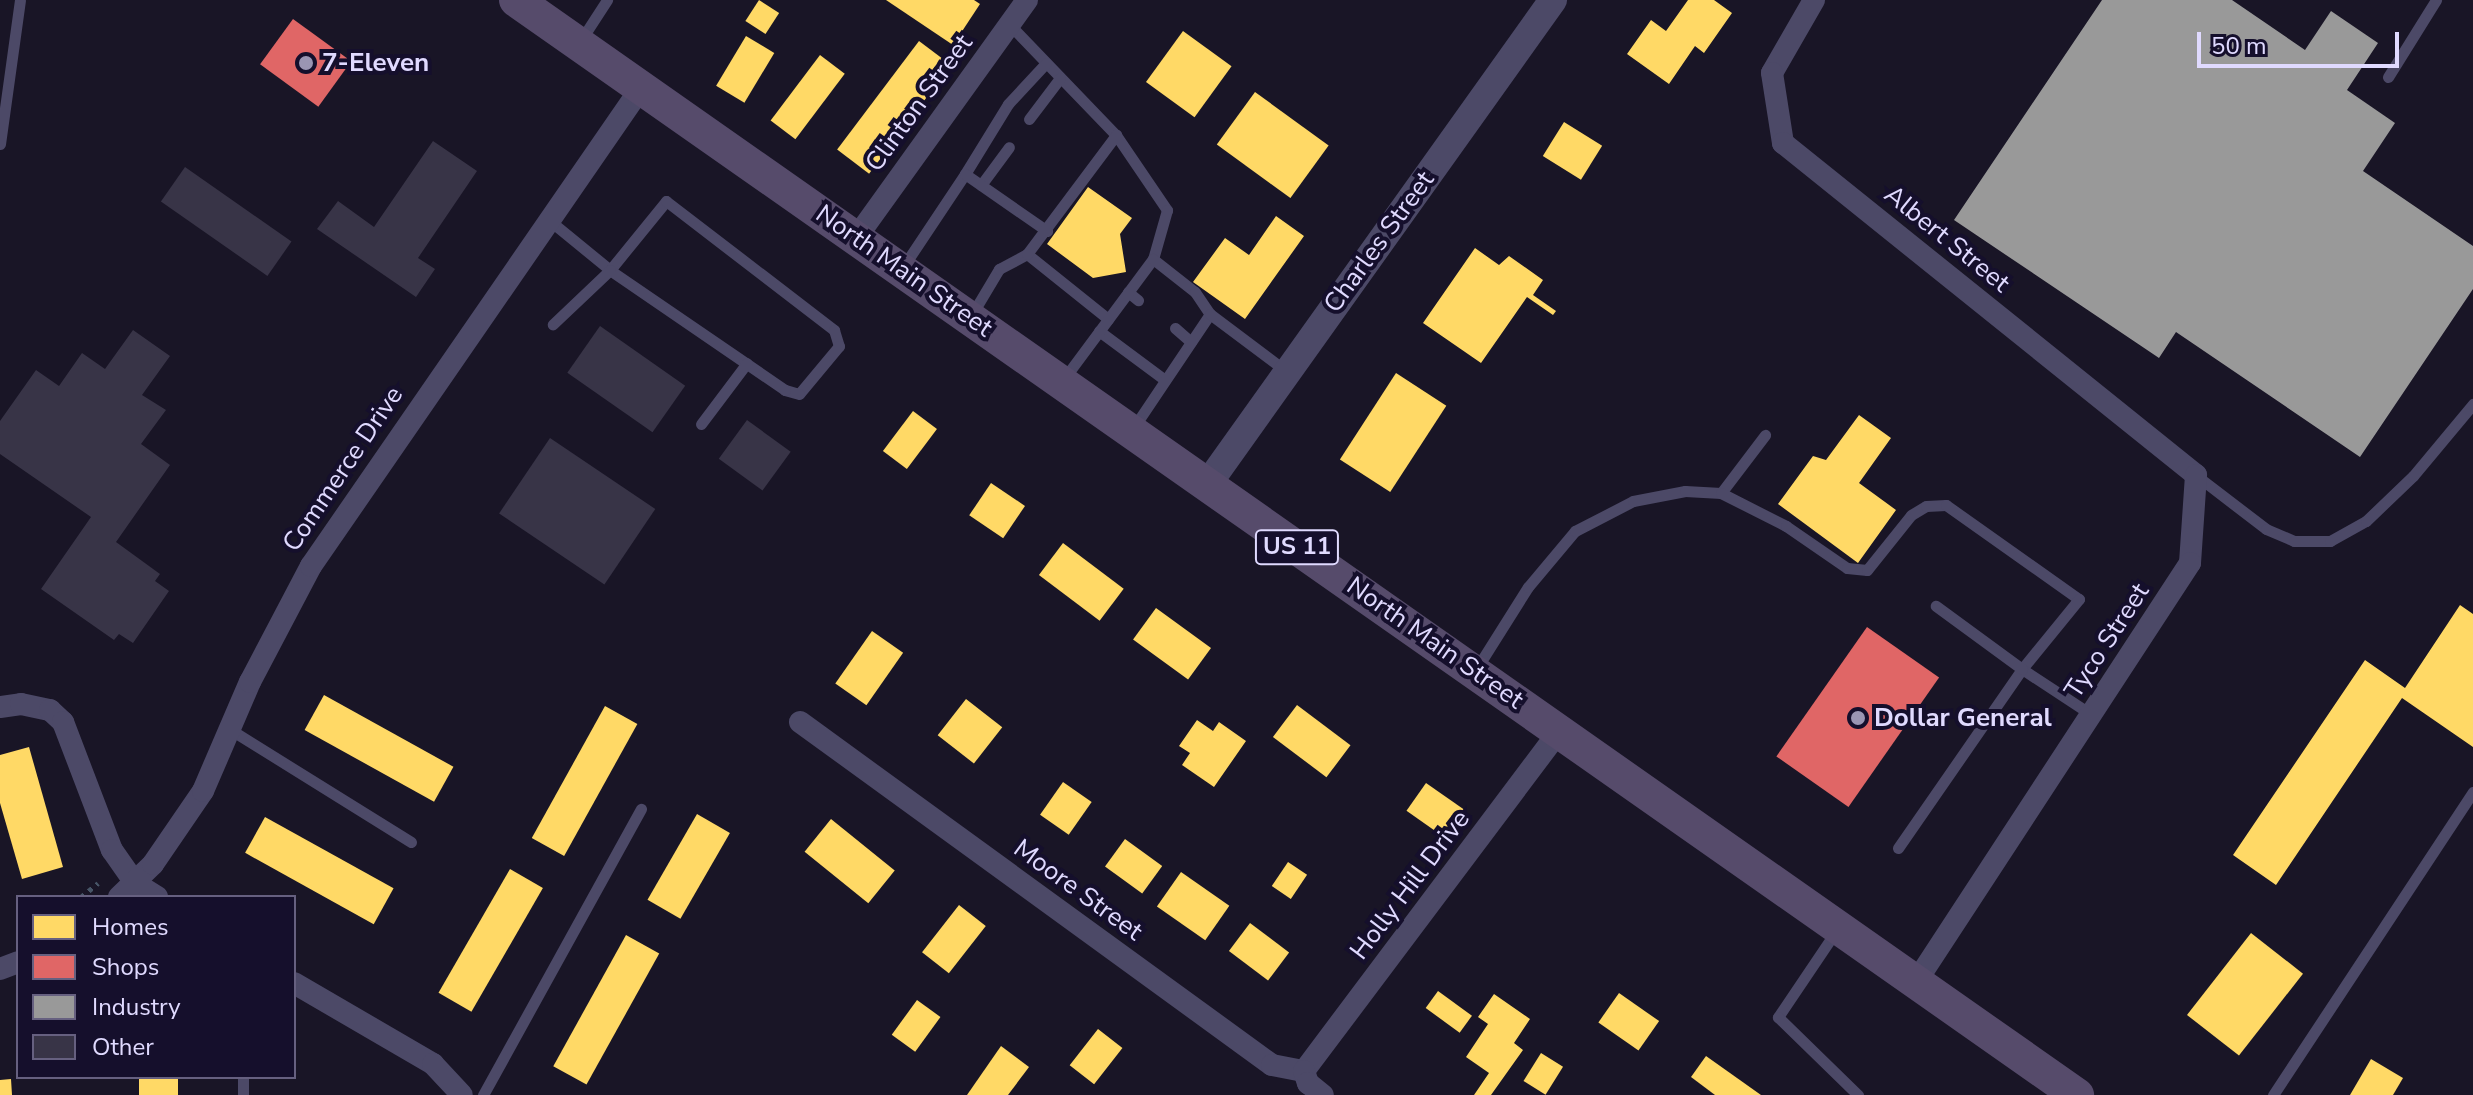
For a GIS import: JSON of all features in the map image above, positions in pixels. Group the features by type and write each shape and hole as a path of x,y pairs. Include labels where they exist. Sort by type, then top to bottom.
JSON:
{"main road":[{"name":"North Main Street","path":"516,0 2077,1095"}],"street":[{"name":"Clinton Street","path":"856,238 1027,0"},
{"name":"Charles Street","path":"1207,485 1553,0"},
{"name":"Albert Street","path":"1814,0 1772,73 1783,143 2196,475"},
{"name":"Commerce Drive","path":"127,890 203,791 311,566 641,88"},
{"name":"Tyco Street","path":"1916,982 2190,563 2196,475"},
{"path":"0,707 21,704 50,710 63,722 127,890 148,895"},
{"name":"Moore Street","path":"800,722 1272,1065 1304,1071"},
{"name":"Holly Hill Drive","path":"1304,1071 1560,730"},
{"path":"296,984 433,1064 462,1095"},
{"path":"1304,1071 1308,1083 1323,1095"}],"lane":[{"path":"0,144 20,0"},
{"path":"579,43 607,0"},
{"path":"2388,77 2436,0"},
{"path":"1010,25 1116,135 1167,210 1153,259 1061,382"},
{"path":"901,270 1008,104 1046,63"},
{"path":"1029,119 1060,78"},
{"path":"971,317 999,269 1027,254 1116,135"},
{"path":"981,185 1009,147"},
{"path":"965,174 1047,231"},
{"path":"548,220 610,270 747,363 799,394 839,346 834,330 666,201 610,270 553,324"},
{"path":"1027,254 1108,319"},
{"path":"1153,259 1195,292 1210,314 1286,371"},
{"path":"1128,292 1138,300"},
{"path":"1131,432 1210,314"},
{"path":"1175,328 1191,342"},
{"path":"1099,331 1165,380"},
{"path":"701,424 747,363"},
{"path":"2196,475 2266,529 2294,541 2330,541 2366,521 2413,476 2473,404"},
{"path":"1721,493 1765,435"},
{"path":"1475,672 1528,587 1575,531 1633,501 1685,491 1721,493 1786,526 1847,568 1867,570 1911,515 1926,506 1946,505 2079,599 2022,669 1898,848"},
{"path":"1936,606 2092,715"},
{"path":"231,730 411,842"},
{"path":"2273,1095 2473,792"},
{"path":"483,1095 641,809"},
{"path":"1839,927 1778,1017 1858,1095"}],"building: Homes":[{"path":"759,0 779,13 766,34 745,21"},
{"path":"886,0 974,0 980,4 953,45"},
{"path":"1688,0 1714,0 1732,13 1704,53 1695,46 1669,84 1627,54 1651,20 1666,31"},
{"path":"1183,31 1232,66 1195,117 1146,82"},
{"path":"746,36 774,53 744,103 716,86"},
{"path":"919,41 951,65 869,174 837,150"},
{"path":"820,55 845,74 795,139 771,120"},
{"path":"1255,92 1329,145 1290,198 1217,145"},
{"path":"1564,122 1602,146 1581,180 1543,156"},
{"path":"1088,187 1132,218 1120,234 1126,272 1093,278 1047,244"},
{"path":"1276,216 1304,236 1245,319 1193,282 1225,238 1249,255"},
{"path":"1475,248 1499,265 1509,256 1543,280 1533,295 1556,311 1553,315 1527,297 1481,363 1423,323"},
{"path":"1396,373 1446,406 1390,492 1340,459"},
{"path":"913,411 937,429 907,469 883,451"},
{"path":"1859,415 1891,438 1859,483 1896,510 1858,563 1778,504 1813,456 1826,460"},
{"path":"991,483 1025,506 1003,538 969,515"},
{"path":"1063,543 1124,589 1100,621 1039,575"},
{"path":"2460,605 2473,614 2473,747 2402,698 2276,885 2233,855 2365,660 2405,688"},
{"path":"1156,608 1211,648 1188,680 1133,640"},
{"path":"872,631 903,653 866,705 835,683"},
{"path":"324,695 453,767 434,802 305,730"},
{"path":"966,699 1002,727 974,764 938,735"},
{"path":"1297,705 1351,745 1326,777 1273,737"},
{"path":"605,706 637,724 564,856 532,838"},
{"path":"1197,720 1213,731 1219,722 1246,741 1214,787 1182,765 1190,753 1179,746"},
{"path":"29,747 63,867 22,879 0,803 0,755"},
{"path":"1063,782 1092,802 1069,835 1040,815"},
{"path":"1426,783 1466,811 1447,839 1406,811"},
{"path":"697,814 730,833 680,919 648,900"},
{"path":"265,817 394,888 374,924 245,853"},
{"path":"831,819 895,871 868,903 805,852"},
{"path":"1125,839 1162,866 1142,894 1105,867"},
{"path":"1288,862 1307,875 1291,899 1272,886"},
{"path":"510,869 543,888 471,1012 438,993"},
{"path":"1181,872 1229,906 1205,940 1157,906"},
{"path":"959,905 986,926 949,973 922,952"},
{"path":"1250,923 1289,952 1268,980 1229,951"},
{"path":"2251,933 2303,974 2239,1056 2187,1015"},
{"path":"626,935 659,953 587,1085 553,1066"},
{"path":"1438,991 1472,1016 1460,1033 1426,1008"},
{"path":"1619,993 1659,1021 1638,1051 1598,1022"},
{"path":"1494,994 1530,1019 1514,1043 1523,1050 1491,1095 1474,1095 1489,1073 1466,1057 1488,1024 1478,1017"},
{"path":"917,1000 940,1017 915,1052 892,1035"},
{"path":"1098,1029 1122,1048 1094,1084 1070,1065"},
{"path":"1001,1046 1029,1067 1008,1095 967,1095"},
{"path":"1541,1053 1563,1067 1546,1095 1524,1081"},
{"path":"1706,1056 1761,1095 1715,1095 1691,1077"},
{"path":"2371,1059 2403,1078 2393,1095 2350,1095"},
{"path":"11,1079 12,1095 0,1095 0,1080"},
{"path":"139,1079 178,1079 178,1095 139,1095"}],"building: Shops":[{"name":"7-Eleven","path":"293,19 351,61 318,107 260,64"},
{"name":"Dollar General","path":"1867,627 1939,677 1848,807 1776,756"}],"building: Industry":[{"path":"2102,0 2232,0 2305,50 2331,11 2378,43 2347,90 2395,123 2363,171 2473,246 2473,289 2360,457 2176,332 2159,358 1954,220"}],"building: Other":[{"path":"433,141 477,171 418,258 435,269 416,297 317,229 338,201 374,227"},
{"path":"185,167 291,242 267,276 161,201"},
{"path":"600,326 685,386 652,432 567,373"},
{"path":"133,330 170,356 142,395 166,410 141,444 170,465 116,542 160,574 155,581 169,591 133,643 119,634 114,640 41,589 91,517 0,454 0,421 36,370 59,386 82,353 105,369"},
{"path":"747,420 791,452 762,491 719,459"},
{"path":"550,438 655,509 604,584 499,513"}],"place":[{"name":"7-Eleven","path":"306,63"},
{"name":"Dollar General","path":"1858,718"}]}
